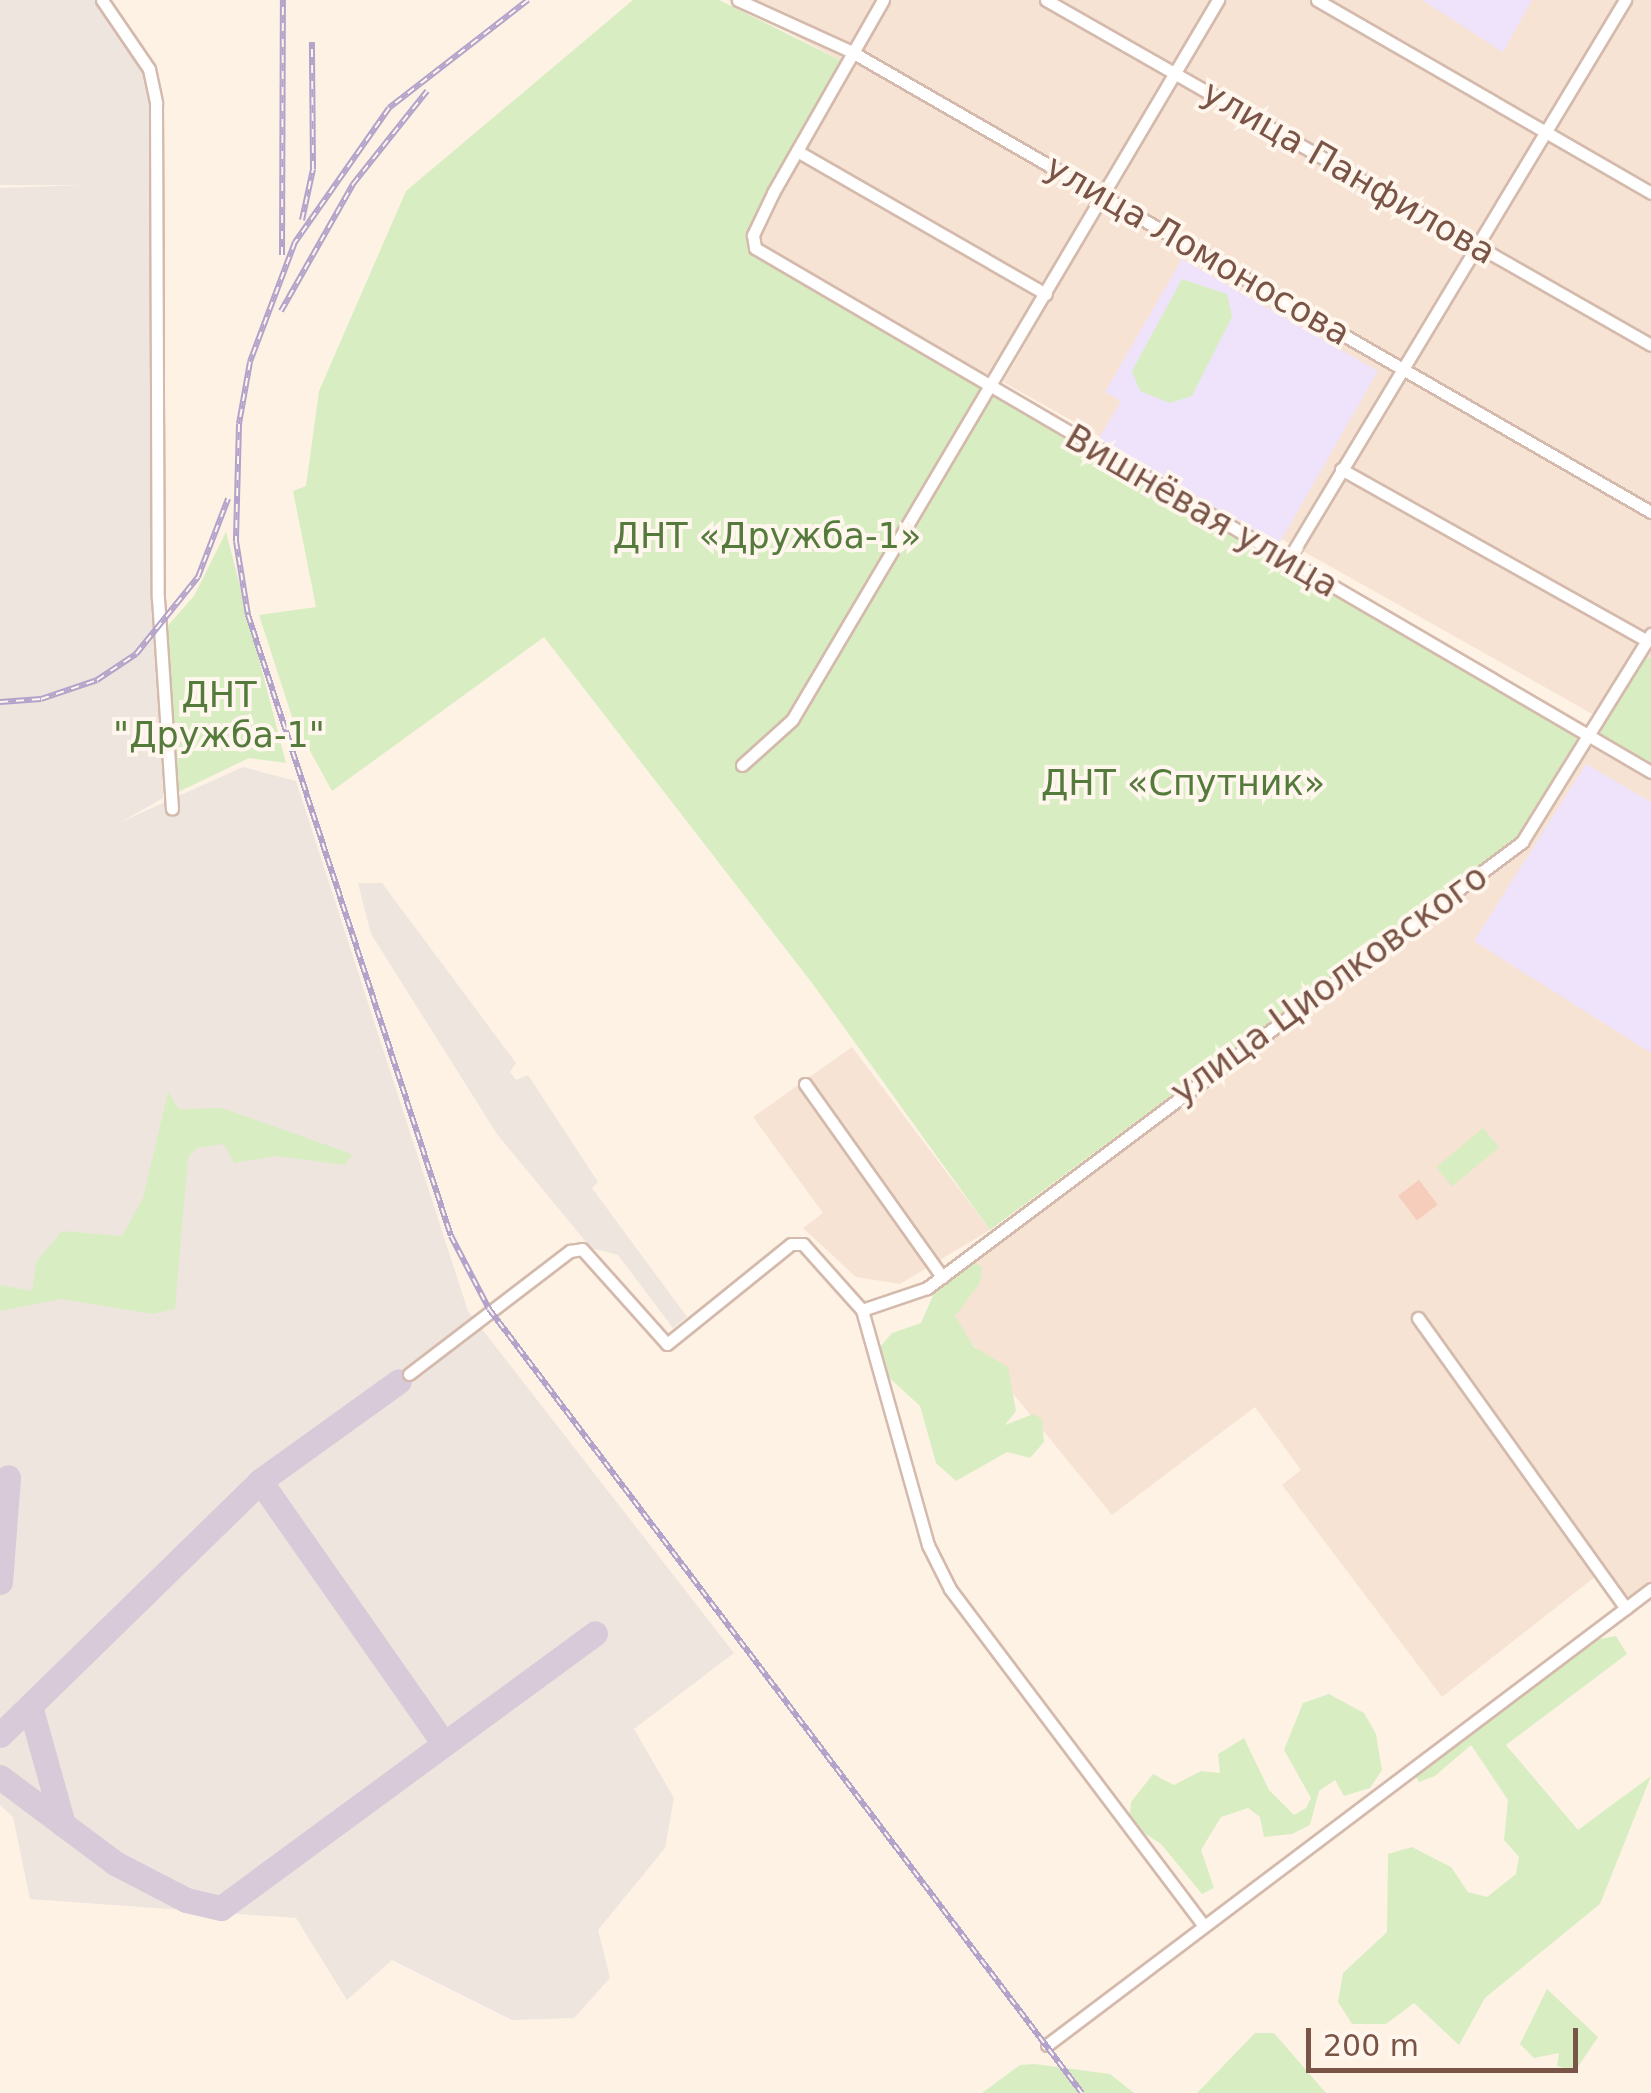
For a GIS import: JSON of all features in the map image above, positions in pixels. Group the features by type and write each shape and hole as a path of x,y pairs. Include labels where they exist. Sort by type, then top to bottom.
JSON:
{"street":[{"path":"102,0 149,70 156,102 158,598 172,810"},
{"name":"улица Ломоносова","path":"738,0 852,52 1651,512"},
{"path":"884,0 797,151 1046,294"},
{"name":"улица Панфилова","path":"1046,0 1651,345"},
{"path":"742,765 792,720 988,386 1106,197 1218,0"},
{"path":"1318,0 1651,193"},
{"path":"1288,560 1542,131 1625,0"},
{"name":"Вишнёвая улица","path":"797,151 753,235 755,248 1651,772"},
{"path":"1341,469 1649,637"},
{"name":"улица Циолковского","path":"862,1310 942,1277 1522,842 1591,738 1649,637"},
{"path":"804,1084 942,1277"},
{"path":"409,1374 582,1249 667,1344 790,1244 819,1256 862,1310 928,1545 950,1589 1202,1924"},
{"path":"1418,1318 1626,1608"},
{"path":"1047,2045 1202,1924 1651,1590"}],"shaded area":[{"path":"0,0 98,0 151,84 163,798 121,822 243,767 296,781 468,1311 734,1653 634,1729 674,1798 665,1848 598,1930 610,1978 574,2018 512,2020 392,1960 347,2000 296,1918 30,1899 13,1817 0,1805 0,188 84,185 0,185"},
{"path":"728,0 1218,0 988,386 755,248 757,227 842,61"},
{"path":"1223,0 1651,0 1651,747 1003,382"},
{"path":"1422,0 1532,0 1503,52"},
{"path":"1182,259 1378,371 1279,544 1098,440 1121,401 1105,392"},
{"path":"1591,739 1651,772 1651,1589 1626,1608 1600,1573 1442,1697 1282,1485 1301,1470 1255,1407 1112,1515 927,1288 1522,842"},
{"path":"1586,764 1651,802 1651,1053 1474,941"},
{"path":"358,883 382,883 516,1063 510,1072 516,1080 528,1075 598,1182 592,1188 687,1317 673,1328 618,1255 591,1248 497,1134 371,934"},
{"path":"852,1047 990,1230 900,1284 856,1277 803,1228 823,1213 753,1117"}],"green space":[{"path":"633,0 719,0 842,61 748,229 756,256 1583,735 1522,835 990,1230 812,983 544,637 332,791 293,720 259,615 316,607 293,491 306,486 319,391 406,191"},
{"path":"1182,279 1227,294 1232,317 1192,396 1170,403 1140,391 1132,371"},
{"name":"ДНТ \"Дружба-1\"","path":"226,532 286,763 249,758 172,795 164,630 194,596"},
{"path":"1646,658 1651,658 1651,764 1602,738 1599,724"},
{"path":"168,1092 179,1109 222,1108 352,1154 345,1165 276,1156 234,1163 224,1144 197,1148 188,1157 175,1309 153,1314 61,1299 0,1311 0,1285 32,1291 36,1262 62,1231 122,1236 143,1198"},
{"path":"1483,1128 1499,1147 1452,1186 1436,1167"},
{"path":"974,1261 982,1268 980,1283 955,1316 974,1347 1008,1367 1016,1411 1005,1425 1033,1414 1042,1419 1044,1442 1030,1458 1007,1452 956,1481 936,1463 920,1406 885,1374 878,1349 892,1333 921,1323 935,1291"},
{"path":"1616,1636 1627,1654 1506,1745 1578,1830 1651,1776 1600,1904 1485,1998 1459,2045 1414,2003 1386,2024 1352,2024 1338,2002 1343,1973 1387,1932 1388,1854 1412,1847 1451,1867 1468,1892 1487,1897 1516,1874 1519,1857 1504,1840 1508,1800 1471,1745 1435,1776 1419,1782 1412,1769 1594,1640"},
{"path":"1329,1694 1364,1713 1376,1734 1382,1770 1370,1788 1344,1796 1335,1780 1319,1791 1310,1825 1292,1834 1264,1837 1260,1817 1248,1808 1221,1817 1201,1850 1214,1888 1202,1894 1161,1844 1129,1823 1131,1802 1153,1774 1174,1785 1201,1771 1220,1773 1218,1754 1244,1738 1269,1790 1294,1815 1306,1808 1311,1798 1284,1750 1303,1703"},
{"path":"1547,1989 1598,2037 1575,2071 1557,2066 1559,2053 1534,2058 1520,2044"},
{"path":"1255,2033 1274,2033 1326,2093 1197,2093"},
{"path":"1020,2065 1110,2074 1134,2093 982,2093"}],"building":[{"path":"1419,1180 1438,1205 1417,1220 1398,1196"}],"taxiway":[{"path":"0,1735 260,1481 399,1381"},
{"path":"0,1582 8,1477"},
{"path":"260,1481 443,1742"},
{"path":"0,1777 115,1863 186,1900 221,1908 595,1633"},
{"path":"30,1706 63,1824"}],"railway":[{"path":"282,255 283,0"},
{"path":"528,0 389,108 295,242 250,362 239,424 236,541 248,615 451,1236 489,1309 1082,2093"},
{"path":"302,220 313,169 312,42"},
{"path":"281,311 353,184 427,91"},
{"path":"0,702 41,699 97,680 136,654 198,577 228,499"}],"park label":[{"name":"ДНТ «Дружба-1»","path":"767,536"},
{"name":"ДНТ «Спутник»","path":"1183,783"}]}
